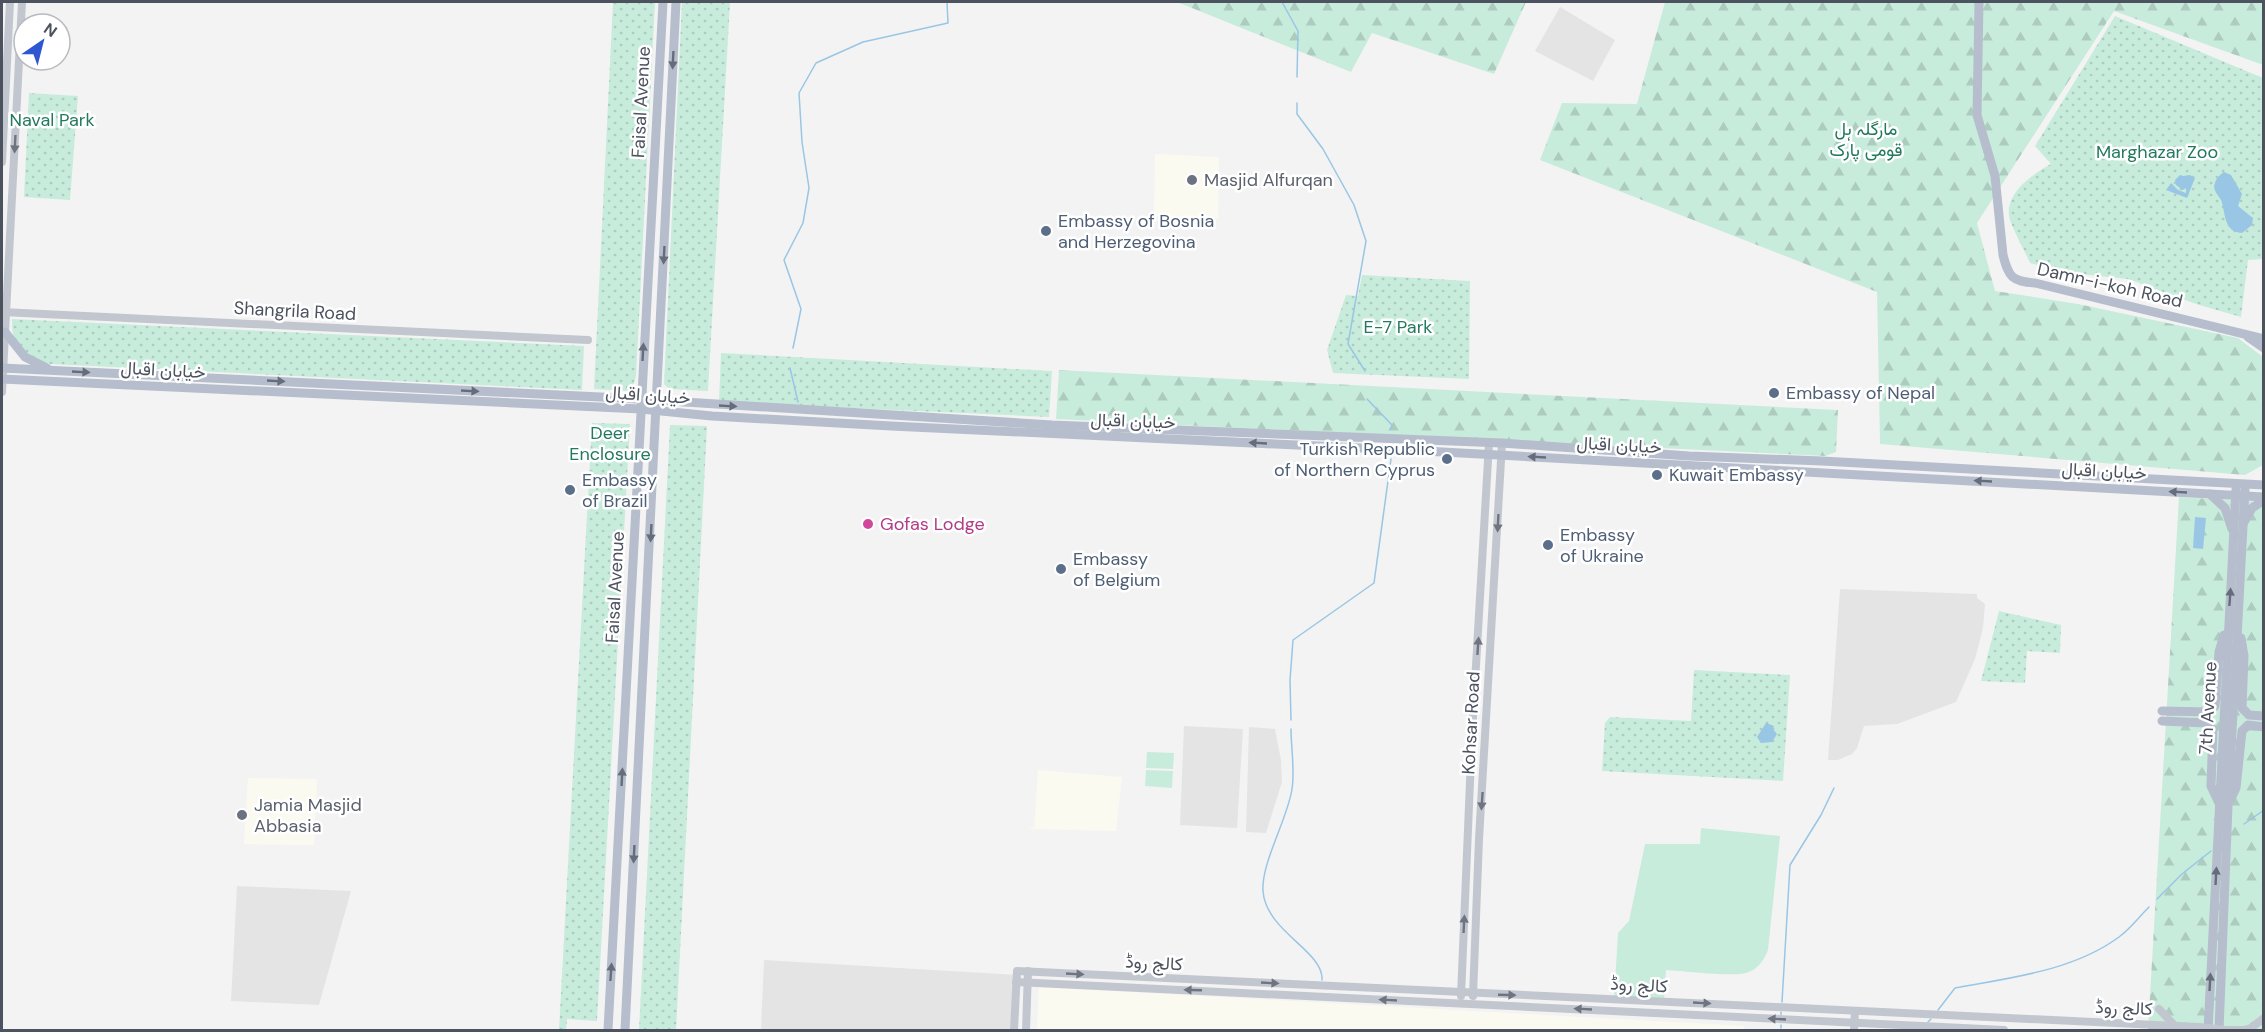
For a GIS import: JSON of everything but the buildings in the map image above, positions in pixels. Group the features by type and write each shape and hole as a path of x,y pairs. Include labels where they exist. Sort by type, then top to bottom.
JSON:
{"main road":[{"name":"Faisal Avenue","path":"608,1028 663,2"},
{"name":"Faisal Avenue","path":"625,1028 676,2"},
{"name":"Damn-i-koh Road","path":"1979,2 1977,115 1995,176 2003,255 2013,278 2019,282 2035,283 2264,339"},
{"path":"5,332 25,357 53,371"},
{"path":"2244,334 2264,348"},
{"name":"خیابان اقبال","path":"2,368 621,398 641,404 685,408 1005,432 2210,494 2264,485"},
{"path":"655,445 664,421 685,408 664,393 658,376"},
{"path":"621,398 635,390 642,377"},
{"name":"خیابان اقبال","path":"2,379 619,409 641,404"},
{"name":"خیابان اقبال","path":"685,408 1502,443 1689,456 1822,461 2240,490 2264,498"},
{"path":"619,409 630,414 635,420 639,442"},
{"path":"2240,490 2264,479"},
{"name":"7th Avenue","path":"2233,621 2242,525 2240,490"},
{"name":"7th Avenue","path":"2203,1029 2224,806 2233,621 2234,534 2240,490"},
{"path":"2210,494 2225,508 2234,534"},
{"path":"2242,525 2252,508 2264,498"},
{"path":"2162,711 2209,712 2215,706 2219,652 2233,621"},
{"path":"2233,621 2244,656 2242,708 2249,715 2264,716"},
{"path":"2162,721 2206,723 2213,729 2211,786 2224,806 2236,788 2241,731 2248,725 2264,727"},
{"name":"7th Avenue","path":"2219,1030 2223,935 2224,806"},
{"path":"609,1002 617,1010 622,1008 626,1002"},
{"path":"608,1028 617,1019 625,1028"}],"street":[{"path":"2,162 10,2"},
{"path":"2,392 5,332 3,312 22,2"},
{"name":"Shangrila Road","path":"3,312 588,340"},
{"name":"Kohsar Road","path":"1461,1004 1471,746 1489,443"},
{"name":"Kohsar Road","path":"1473,1004 1479,839 1502,443"},
{"path":"1014,1030 1017,971 1028,971 1026,1030"},
{"name":"کالج روڈ","path":"1028,971 2248,1030"},
{"name":"کالج روڈ","path":"1016,982 1473,1004 1841,1027 2004,1030"},
{"path":"1841,1027 1842,1010"},
{"path":"2159,1010 2175,1026"},
{"path":"1855,1011 1855,1027"},
{"path":"2244,1030 2258,1024 2264,1018"}],"shaded area":[{"path":"1560,7 1615,40 1593,81 1535,51"},
{"path":"1155,154 1219,157 1218,219 1154,216"},
{"path":"1840,589 1977,594 1977,598 1985,604 1983,628 1975,659 1956,702 1897,724 1864,726 1857,748 1852,754 1838,760 1828,760"},
{"path":"1184,726 1243,729 1237,828 1180,825"},
{"path":"1249,727 1275,729 1281,760 1282,782 1266,833 1246,832"},
{"path":"1038,770 1122,777 1116,831 1028,829 1034,827"},
{"path":"248,778 317,779 314,845 244,844"},
{"path":"237,886 351,891 319,1005 231,1001"},
{"path":"764,960 1020,975 1017,1030 761,1030"},
{"path":"1039,987 1744,1026 1744,1030 1037,1030"}],"green space":[{"path":"613,2 655,2 636,376 633,386 627,391 594,389"},
{"path":"682,2 730,2 708,391 669,389 664,384"},
{"path":"1177,2 1526,2 1494,74 1372,33 1351,72"},
{"name":"مارگلہ ہل قومی پارک","path":"1665,2 2263,2 2263,65 2114,11 1977,223 1995,291 2078,304 2238,338 2263,357 2263,465 2245,475 1880,444 1877,292 1540,160 1562,103 1637,104"},
{"name":"Marghazar Zoo","path":"2115,16 2263,78 2263,259 2248,260 2241,317 2196,304 2128,279 2060,272 2030,263 2012,226 2009,207 2016,192 2036,173 2051,164 2035,146"},
{"name":"Naval Park","path":"29,93 78,96 70,200 24,197"},
{"name":"E-7 Park","path":"1362,275 1470,281 1469,379 1333,373 1327,350 1346,295 1358,296"},
{"path":"12,319 584,346 582,390 50,364 21,349 14,337"},
{"path":"721,353 1052,371 1049,417 719,402"},
{"path":"1059,370 1838,410 1836,452 1825,456 1056,419"},
{"name":"Deer Enclosure","path":"592,423 630,424 597,1021 567,1019 566,1030 559,1030"},
{"path":"670,425 707,426 676,1030 639,1030"},
{"path":"2179,497 2263,502 2263,1030 2148,1030"},
{"path":"1999,611 2061,625 2060,653 2027,651 2025,683 1981,681"},
{"path":"1694,670 1790,675 1783,781 1602,771 1605,723 1610,717 1691,721"},
{"path":"1147,752 1174,753 1173,769 1146,768"},
{"path":"1146,770 1173,771 1172,788 1145,786"},
{"path":"1701,828 1780,836 1766,954 1757,967 1750,972 1740,974 1666,970 1664,1001 1614,999 1618,933 1629,921 1645,844 1700,844"}],"water":[{"path":"2224,172 2231,175 2242,194 2238,206 2253,218 2252,225 2242,233 2228,226 2221,200 2215,190 2216,179"},
{"path":"2180,175 2190,175 2195,178 2187,198 2166,190 2171,183 2178,190 2186,193 2186,188 2183,190 2176,185 2175,180"},
{"path":"2195,517 2206,518 2203,549 2193,548"},
{"path":"1766,723 1774,726 1773,729 1777,734 1772,742 1761,743 1757,737"}],"waterway":[{"path":"793,348 801,309 784,260 803,223 809,188 802,142 799,93 816,63 863,42 948,23 947,2"},
{"path":"1282,2 1298,31 1297,77"},
{"path":"1297,103 1297,114 1323,149 1354,205 1366,241 1348,344 1365,371"},
{"path":"790,368 798,402"},
{"path":"1367,399 1392,425 1391,429"},
{"path":"1291,720 1290,680 1293,640 1374,583 1391,459"},
{"path":"1291,729 1293,782 1290,801 1266,867 1263,891 1266,905 1274,918 1314,960 1320,970 1322,980"},
{"path":"1782,1002 1790,865 1821,815 1834,788"},
{"path":"2244,824 2264,810"},
{"path":"2157,899 2182,874 2211,851"},
{"path":"1938,1010 1955,988 2040,972 2101,949 2123,934 2149,907"},
{"path":"1928,1022 1931,1019"}],"place":[{"name":"Masjid Alfurqan","path":"1192,180"},
{"name":"Embassy of Bosnia and Herzegovina","path":"1046,231"},
{"name":"Embassy of Nepal","path":"1774,393"},
{"name":"Turkish Republic of Northern Cyprus","path":"1447,459"},
{"name":"Kuwait Embassy","path":"1657,475"},
{"name":"Embassy of Brazil","path":"570,490"},
{"name":"Gofas Lodge","path":"868,524"},
{"name":"Embassy of Ukraine","path":"1548,545"},
{"name":"Embassy of Belgium","path":"1061,569"},
{"name":"Jamia Masjid Abbasia","path":"242,815"}]}
